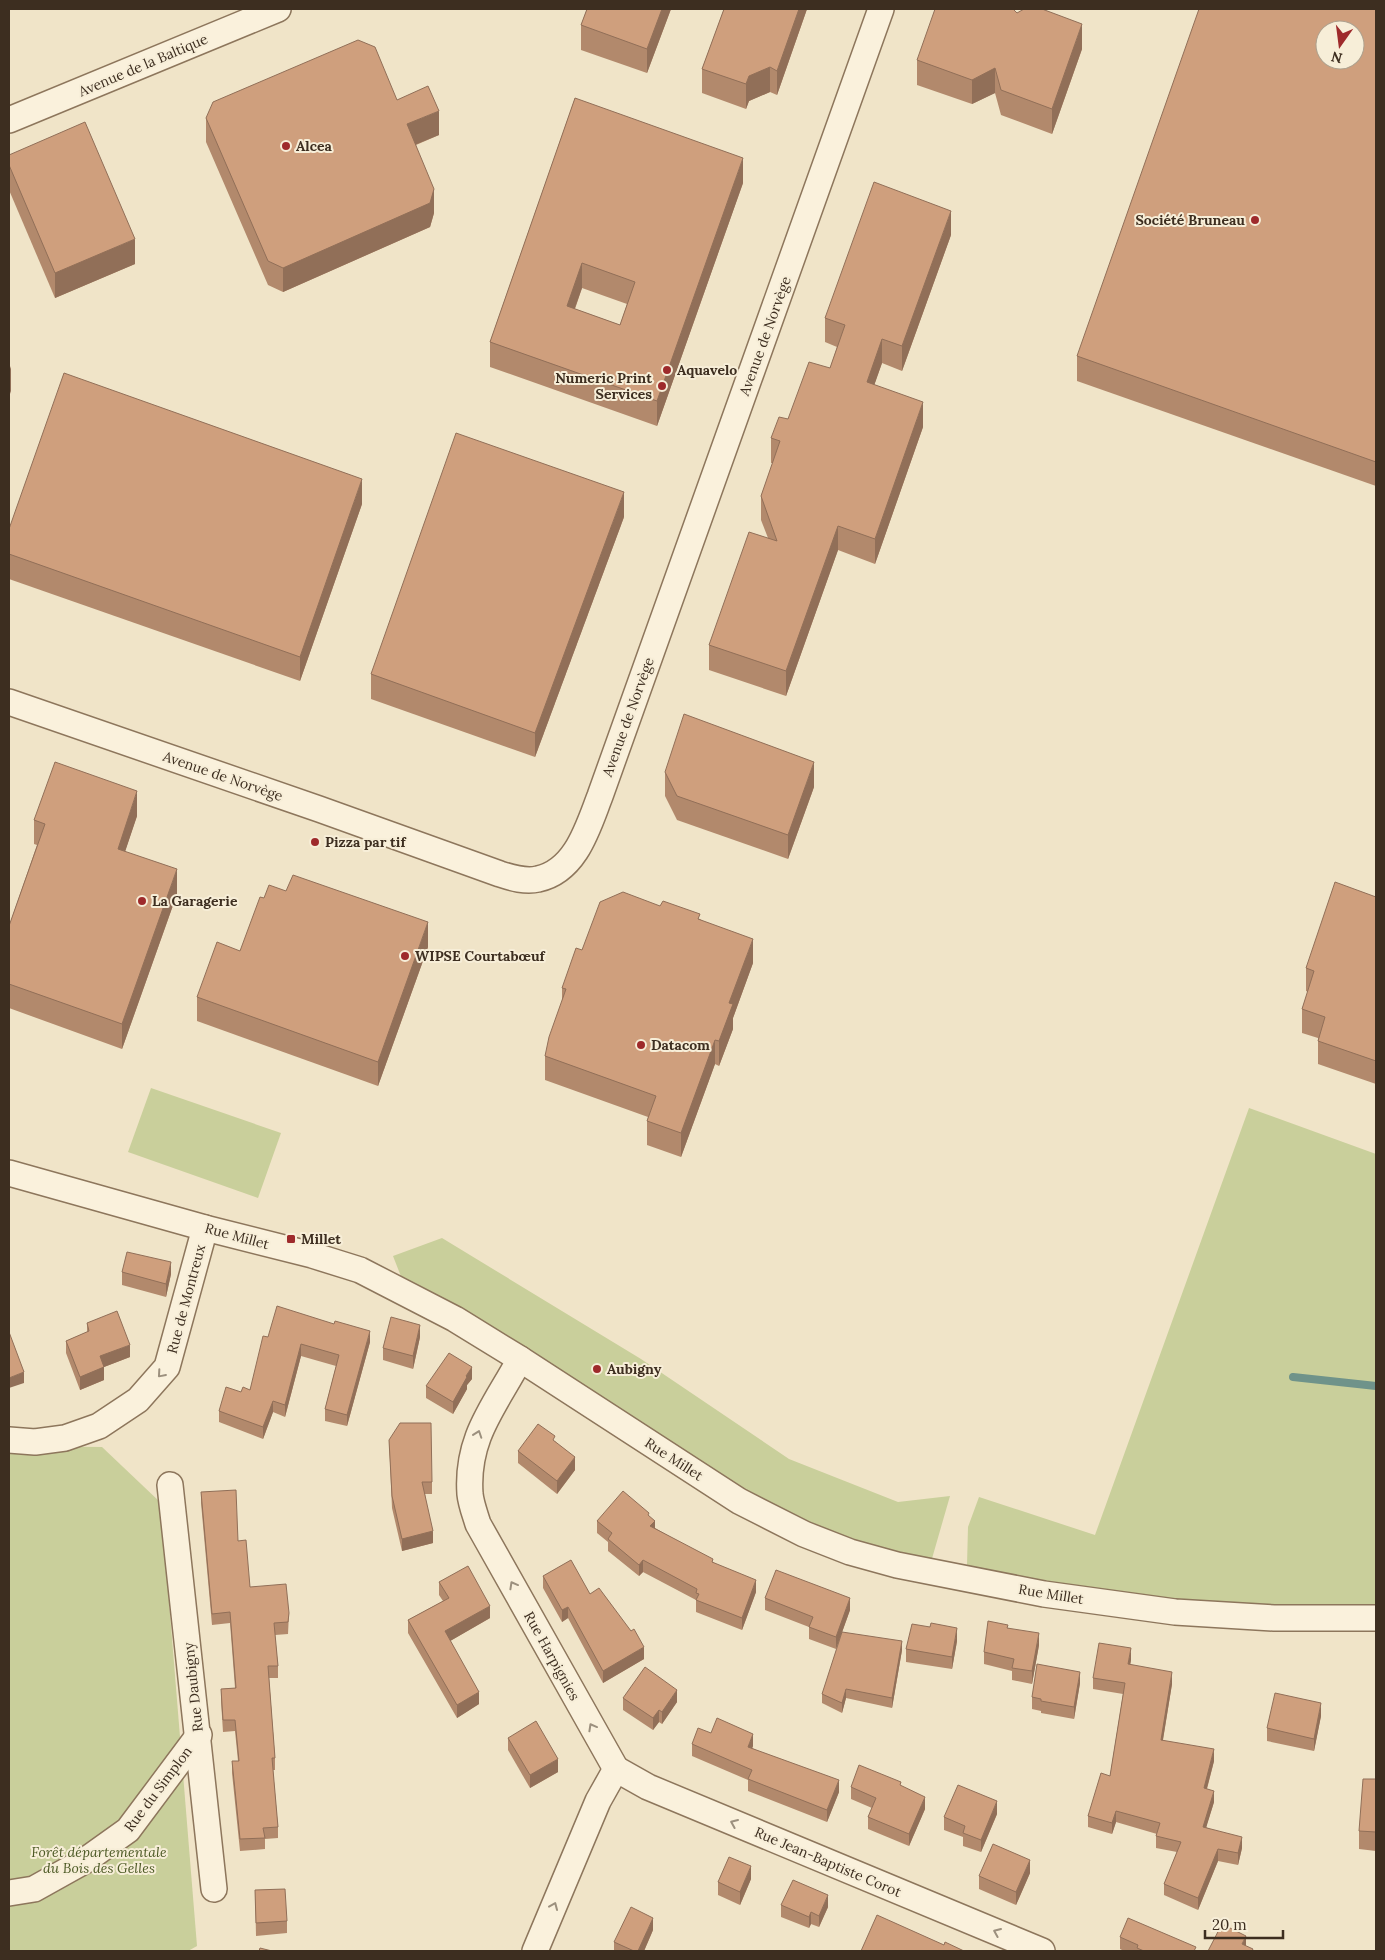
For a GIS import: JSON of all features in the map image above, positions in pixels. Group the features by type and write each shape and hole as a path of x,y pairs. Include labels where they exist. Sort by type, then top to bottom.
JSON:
{"street":[{"name":"Avenue de la Baltique","path":"9,120 278,9"},
{"name":"Avenue de Norvège","path":"9,702 516,879 540,879 568,862 585,836 600,796 881,9"},
{"name":"Rue Millet","path":"9,1173 205,1228 312,1255 360,1270 454,1319 520,1359 739,1500 804,1534 850,1552 897,1565 1044,1594 1175,1612 1274,1618 1376,1618"},
{"name":"Rue de Montreux","path":"9,1440 34,1442 65,1438 99,1426 138,1400 167,1366 205,1228"},
{"name":"Rue Harpignies","path":"520,1359 481,1426 471,1464 470,1496 478,1524 616,1769"},
{"name":"Rue Daubigny","path":"170,1486 214,1888"},
{"name":"Rue du Simplon","path":"9,1893 34,1889 86,1860 128,1830 198,1735"},
{"path":"535,1951 598,1802 616,1769"},
{"name":"Rue Jean-Baptiste Corot","path":"616,1769 648,1787 1042,1951"}],"green space":[{"path":"151,1088 281,1133 258,1198 128,1152"},
{"path":"1249,1108 1376,1154 1376,1607 1159,1604 1056,1585 967,1565 968,1527 979,1497 1095,1535"},
{"path":"442,1238 641,1359 789,1459 898,1502 950,1496 931,1562 864,1547 799,1524 402,1279 393,1256"},
{"name":"Forêt départementale du Bois des Gelles","path":"9,1446 102,1447 161,1503 197,1946 188,1951 9,1951"}],"building":[{"path":"587,9 662,9 647,49 581,25"},
{"path":"724,9 799,9 777,71 770,67 749,76 746,84 702,69"},
{"path":"935,9 1013,9 1017,13 1024,9 1042,9 1082,24 1052,109 1001,90 995,68 972,80 917,60"},
{"name":"Société Bruneau","path":"1199,9 1376,9 1376,462 1077,356"},
{"path":"358,40 375,47 397,100 428,86 439,111 407,124 434,189 430,203 283,268 268,261 206,118 213,102"},
{"path":"575,98 743,158 657,401 490,342","holes":["582,263 635,282 620,325 567,306"]},
{"path":"85,122 135,239 55,273 9,165 9,155"},
{"path":"874,182 951,211 902,346 882,339 867,382 923,402 875,539 838,526 786,671 709,645 749,532 777,541 761,496 780,441 771,438 779,417 788,419 809,362 830,368 845,325 825,318"},
{"path":"64,373 362,479 300,657 9,554 9,529"},
{"path":"456,433 624,492 535,733 371,674"},
{"path":"684,714 814,762 788,835 677,796 665,772"},
{"path":"55,762 137,791 118,849 177,869 122,1024 9,984 9,926 45,824 34,820"},
{"path":"293,875 428,922 378,1062 197,997 217,942 240,951 260,897 264,898 269,885 286,891"},
{"path":"1335,882 1376,897 1376,1061 1318,1041 1325,1017 1302,1009 1314,971 1306,968"},
{"name":"Datacom","path":"623,892 660,906 663,901 700,914 698,919 753,939 729,1003 733,1004 719,1041 715,1040 681,1133 647,1121 656,1096 545,1056 549,1037 566,989 562,988 576,948 582,950 600,902"},
{"path":"127,1252 171,1262 166,1284 122,1272"},
{"path":"277,1306 334,1324 335,1321 370,1331 347,1415 325,1409 339,1355 301,1344 285,1405 273,1401 263,1427 219,1411 226,1387 241,1392 243,1387 250,1390 263,1336 268,1337"},
{"path":"117,1311 130,1345 100,1356 104,1367 80,1377 66,1341 89,1331 87,1323"},
{"path":"391,1317 420,1325 413,1356 383,1348"},
{"path":"9,1332 24,1372 9,1378"},
{"path":"449,1353 472,1367 453,1402 426,1386"},
{"path":"400,1423 431,1423 432,1482 422,1482 433,1531 402,1539 392,1496 389,1440"},
{"path":"538,1424 555,1436 553,1440 575,1457 557,1481 518,1451"},
{"path":"236,1490 238,1541 246,1540 250,1587 286,1584 289,1613 288,1622 274,1623 278,1666 268,1666 275,1758 272,1758 278,1827 263,1828 265,1838 240,1839 232,1761 239,1761 235,1720 223,1720 221,1689 236,1688 230,1612 212,1614 201,1492"},
{"path":"623,1491 649,1513 648,1515 655,1521 650,1526 713,1559 712,1562 756,1580 742,1618 696,1600 699,1594 696,1593 697,1589 643,1560 639,1565 608,1539 612,1533 597,1521"},
{"path":"571,1560 590,1594 599,1588 631,1631 634,1629 644,1647 603,1671 568,1607 562,1610 543,1576"},
{"path":"468,1566 490,1606 445,1631 479,1692 457,1705 408,1620 449,1598 439,1582"},
{"path":"776,1570 850,1598 836,1637 809,1627 813,1617 765,1598"},
{"path":"988,1621 1008,1625 1007,1628 1039,1633 1032,1671 1012,1668 1014,1659 984,1652"},
{"path":"931,1623 957,1628 952,1657 906,1649 912,1624 930,1627"},
{"path":"842,1632 902,1641 892,1698 846,1689 842,1703 822,1694"},
{"path":"1099,1643 1131,1648 1128,1664 1172,1672 1161,1740 1214,1749 1204,1788 1214,1791 1203,1827 1242,1837 1238,1853 1218,1849 1198,1898 1164,1884 1181,1842 1156,1836 1160,1823 1116,1811 1112,1823 1088,1816 1101,1773 1110,1776 1125,1683 1093,1678"},
{"path":"1037,1664 1080,1672 1074,1707 1041,1701 1041,1699 1032,1697"},
{"path":"645,1667 677,1690 662,1712 659,1710 653,1718 623,1698"},
{"path":"1275,1693 1321,1703 1314,1739 1267,1728"},
{"path":"717,1718 753,1734 748,1747 839,1780 827,1810 748,1779 752,1770 692,1744 698,1728 711,1733"},
{"path":"536,1721 558,1759 530,1775 508,1738"},
{"path":"859,1765 901,1782 900,1785 925,1797 909,1834 868,1817 876,1798 851,1787"},
{"path":"1363,1779 1376,1779 1376,1832 1359,1831"},
{"path":"958,1785 997,1801 981,1840 963,1833 965,1826 944,1817"},
{"path":"993,1844 1030,1860 1016,1892 979,1876"},
{"path":"729,1857 751,1866 740,1892 718,1882"},
{"path":"793,1880 828,1895 819,1916 811,1912 809,1917 781,1905"},
{"path":"285,1889 287,1921 256,1923 255,1890"},
{"path":"631,1907 653,1918 638,1951 614,1942"},
{"path":"877,1915 944,1945 945,1942 964,1951 861,1951"},
{"path":"1128,1918 1196,1947 1194,1951 1144,1951 1137,1948 1138,1945 1120,1937"},
{"path":"1222,1924 1246,1936 1242,1944 1253,1949 1252,1951 1208,1951"},
{"path":"260,1948 272,1951 259,1951"}],"waterway":[{"path":"1293,1377 1376,1386"}],"place":[{"name":"Alcea","path":"286,146"},
{"name":"Société Bruneau","path":"1255,220"},
{"name":"Aquavelo","path":"667,370"},
{"name":"Numeric Print Services","path":"662,386"},
{"name":"Pizza par tif","path":"315,842"},
{"name":"La Garagerie","path":"142,901"},
{"name":"WIPSE Courtabœuf","path":"405,956"},
{"name":"Datacom","path":"641,1045"},
{"name":"Millet","path":"291,1239"},
{"name":"Aubigny","path":"597,1369"}]}
